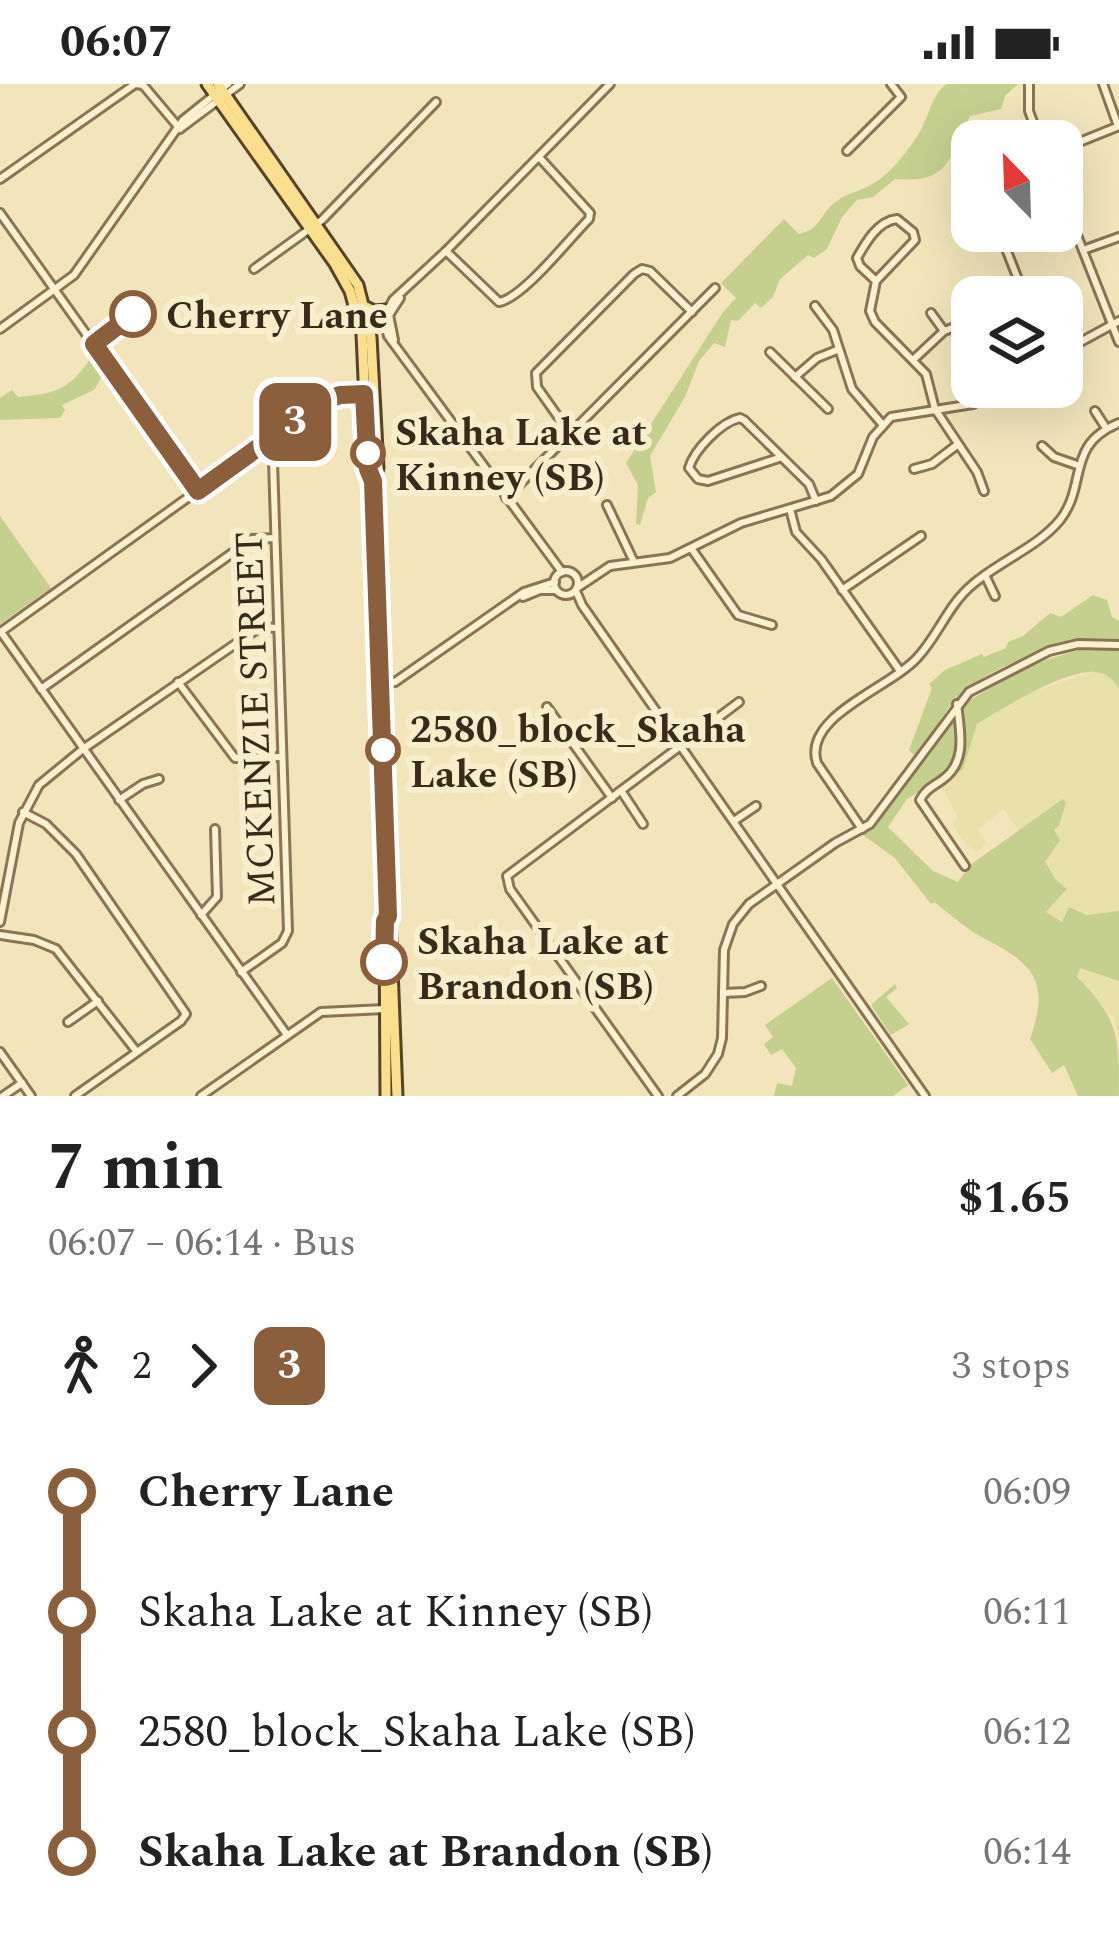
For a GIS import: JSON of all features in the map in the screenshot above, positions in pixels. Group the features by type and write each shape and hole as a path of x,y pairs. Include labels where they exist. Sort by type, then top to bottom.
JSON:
{"main road":[{"path":"219,90 358,285 366,307 393,1093"},
{"path":"314,226 345,281 359,318 369,394"},
{"path":"366,307 386,312"}],"street":[{"path":"0,178 135,84 143,85 180,128"},
{"path":"0,329 74,275 180,128 219,90 240,84"},
{"path":"610,84 401,295 386,312 385,330 549,558 557,581 573,592 926,1096"},
{"path":"848,152 901,97 891,84"},
{"path":"1029,84 1032,120"},
{"path":"1083,141 1119,126 1102,84"},
{"path":"254,268 314,226 436,102"},
{"path":"446,251 499,302 509,300 532,277 590,213 539,158"},
{"path":"0,213 198,491"},
{"path":"876,281 857,258 872,234 897,219 913,232 915,240 876,281 870,299 875,322 926,374 934,409 977,472 984,491"},
{"path":"1119,237 1083,250 1119,342"},
{"path":"571,435 537,387 536,373 642,269 650,271 692,312"},
{"path":"506,498 715,288"},
{"path":"815,306 833,330 851,389 882,424"},
{"path":"931,313 944,331"},
{"path":"1083,340 1115,322"},
{"path":"913,360 951,329"},
{"path":"795,376 817,358 839,350"},
{"path":"770,352 828,409"},
{"path":"287,1036 0,632 328,398 369,394"},
{"path":"381,680 398,681 524,592 574,574 664,560 733,526 841,491 854,480 882,424 902,413 951,407"},
{"path":"1095,411 1106,428"},
{"path":"782,457 708,481 698,479 688,468 691,459 734,417 744,420 782,457 809,484 816,501"},
{"path":"862,829 817,763 815,740 830,721 916,660 951,608 985,574 1058,522 1071,499 1077,465 1091,441 1119,423"},
{"name":"MCKENZIE STREET","path":"241,972 288,936 272,461 261,445"},
{"path":"914,469 932,464 957,445"},
{"path":"1042,446 1054,457 1077,465"},
{"path":"607,505 634,562"},
{"path":"790,508 796,532 900,671"},
{"path":"842,590 921,536"},
{"path":"41,689 252,538 274,538"},
{"path":"691,548 737,615 772,626"},
{"path":"573,592 598,572"},
{"path":"573,592 574,574"},
{"path":"985,574 995,596"},
{"path":"0,922 4,882 23,812 48,776 260,627 278,628"},
{"path":"677,1096 705,1074 718,1054 724,950 734,924 749,904 870,824 957,703 982,683 1049,652 1078,644 1119,645"},
{"path":"178,682 235,758 282,757"},
{"path":"658,1096 510,889 507,876 740,702"},
{"path":"957,703 959,762 920,800 965,866"},
{"path":"548,707 612,798"},
{"path":"119,800 160,779"},
{"path":"621,792 644,824"},
{"path":"734,821 756,806"},
{"path":"23,812 46,824 76,854 184,1006 182,1021 75,1096"},
{"path":"201,915 217,897 215,829"},
{"path":"0,935 56,949 137,1052"},
{"path":"723,993 761,986"},
{"path":"68,1022 98,1001"},
{"path":"201,1096 326,1010 389,1009"},
{"path":"0,1052 31,1096"},
{"path":"3,1096 22,1083"}],"shaded area":[{"path":"1095,671 1111,677 1119,688 1119,911 1087,915 1070,907 1059,922 1046,912 1064,894 1045,862 1060,840 1053,829 1059,825 1064,799 1019,830 1003,809 978,830 987,843 977,852 951,823 958,817 941,786 963,769 977,724 1026,694"},
{"path":"1079,968 1119,981 1119,1039 1113,1017 1077,978"}],"green space":[{"path":"946,84 1018,84 1005,96 1001,109 968,120 951,120 951,157 937,172 895,179 873,197 857,200 842,217 827,249 814,258 808,255 780,279 773,297 761,308 755,303 738,321 731,320 725,347 714,343 699,361 685,397 650,456 656,492 648,498 640,525 636,524 638,485 626,463 736,298 721,283 784,219 799,234 806,232 838,200 886,175 919,134"},
{"path":"93,355 105,371 94,390 62,405 65,410 60,418 0,420 0,398 12,390 18,397 62,388"},
{"path":"0,516 51,588 0,624"},
{"path":"1093,595 1107,600 1112,617 1119,621 1119,641 1057,648 994,672 954,702 916,757 909,750 932,688 929,684 945,670 1006,648 1050,613 1061,617"},
{"path":"1091,646 1119,646 1119,688 1103,674 1083,673 1052,683 988,717 977,724 963,769 941,786 936,782 907,799 888,827 933,871 958,882 970,865 1063,799 1066,803 1054,830 1060,840 1045,862 1067,889 1046,912 1062,922 1069,907 1087,915 1119,911 1119,981 1080,968 1077,977 1101,1005 1114,1030 1119,1096 1078,1096 1064,1065 1052,1073 1030,1039 1038,991 1028,969 931,904 895,858 863,835 929,756 965,703 1027,666"},
{"path":"832,978 908,1085 893,1096 774,1096 777,1083 792,1086 796,1068 782,1049 771,1055 764,1044 773,1037 765,1025"},
{"path":"895,984 897,988 886,997 909,1024 891,1035 871,1005"}],"bus line":[{"name":"3","path":"133,314 94,344 198,491 321,402 364,394 379,632 388,916 384,962"}],"place":[{"name":"Cherry Lane","path":"133,314"},
{"name":"Skaha Lake at Kinney (SB)","path":"368,453"},
{"name":"2580_block_Skaha Lake (SB)","path":"383,750"},
{"name":"Skaha Lake at Brandon (SB)","path":"384,962"}]}
